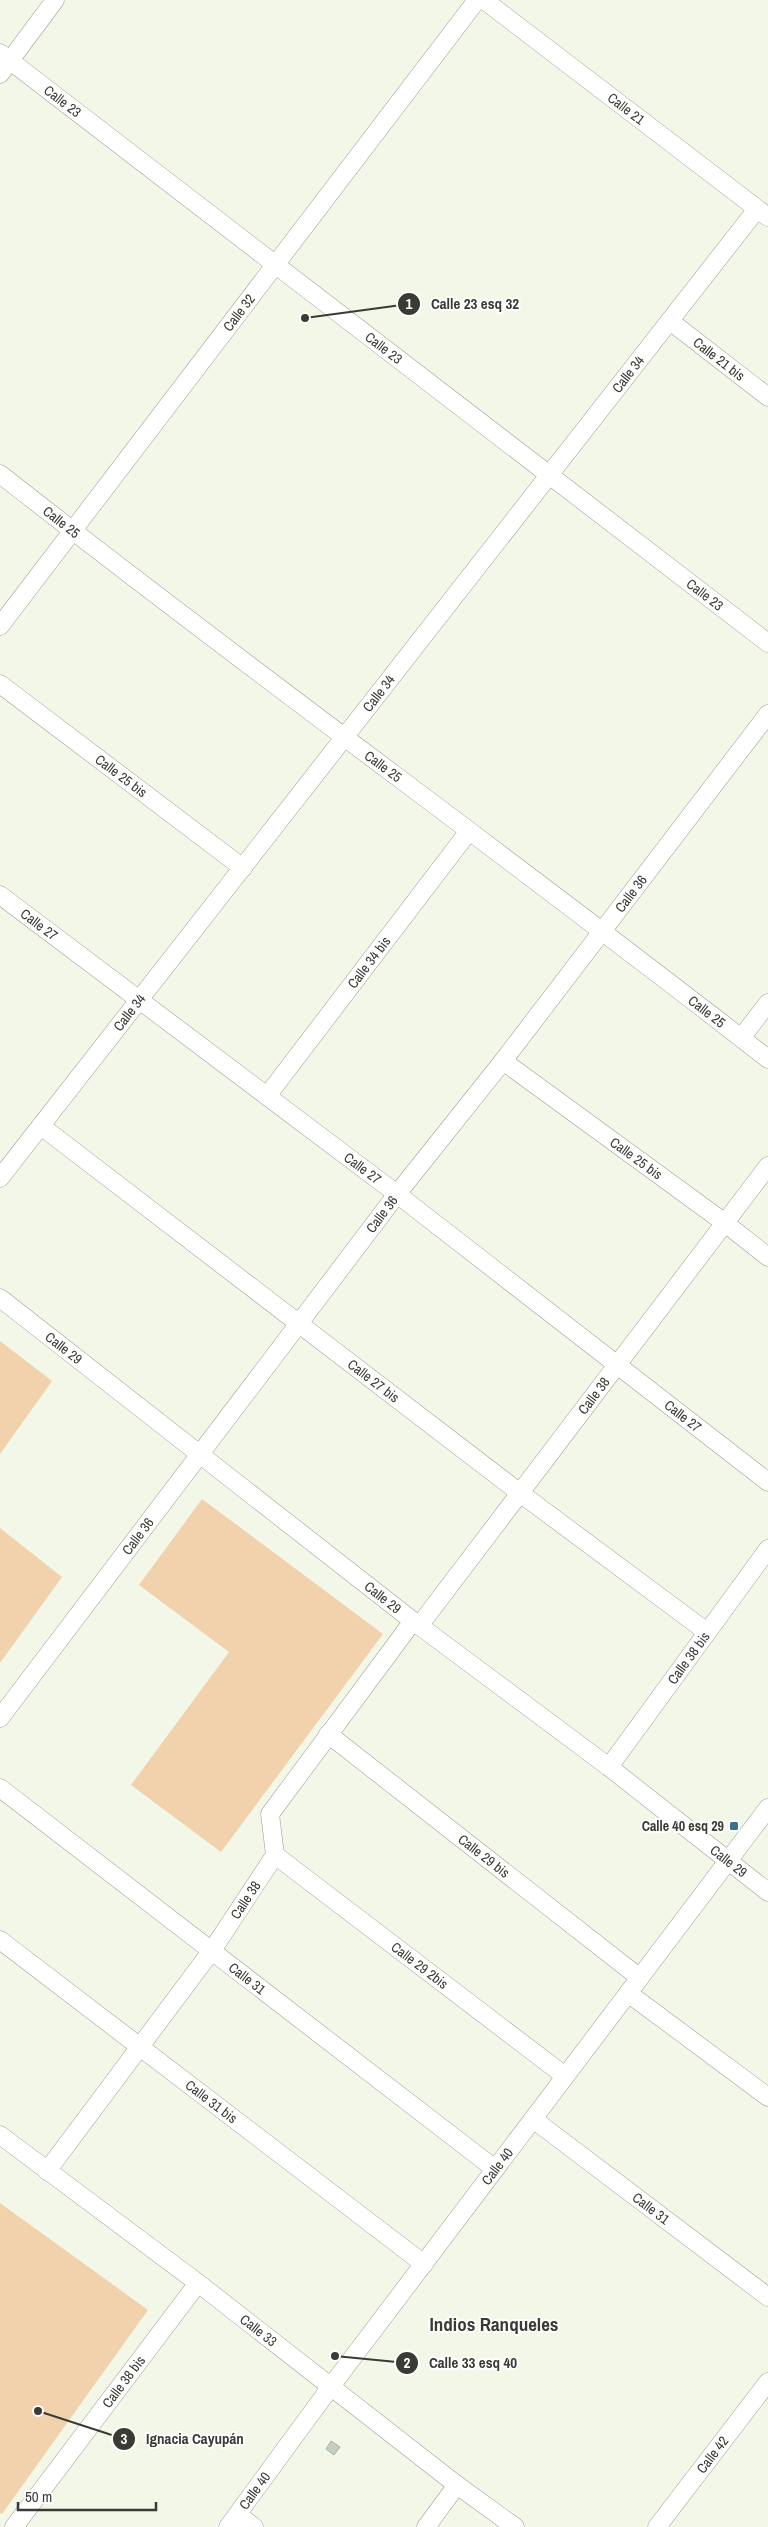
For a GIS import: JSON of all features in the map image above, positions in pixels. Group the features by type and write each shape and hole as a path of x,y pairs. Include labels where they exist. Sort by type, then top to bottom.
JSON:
{"street":[{"path":"3,62 55,0"},
{"name":"Calle 32","path":"0,626 477,0"},
{"name":"Calle 21","path":"484,0 763,213"},
{"name":"Calle 23","path":"3,62 276,264 768,643"},
{"name":"Calle 34","path":"0,1178 670,321 763,213"},
{"name":"Calle 21 bis","path":"670,321 768,397"},
{"name":"Calle 25","path":"0,474 344,738 603,930 768,1059"},
{"name":"Calle 25 bis","path":"0,684 243,868"},
{"name":"Calle 36","path":"0,1718 397,1194 503,1061 768,714"},
{"name":"Calle 34 bis","path":"268,1096 470,831"},
{"name":"Calle 27","path":"0,895 397,1194 618,1363 768,1482"},
{"path":"741,1038 768,1003"},
{"name":"Calle 25 bis","path":"503,1061 725,1223 768,1257"},
{"name":"Calle 27 bis","path":"41,1126 520,1493 707,1632"},
{"name":"Calle 38","path":"47,2171 213,1949 275,1855 270,1814 328,1734 520,1493 768,1166"},
{"name":"Calle 29","path":"0,1298 416,1623 609,1767 768,1892"},
{"name":"Calle 38 bis","path":"609,1767 768,1549"},
{"name":"Calle 29 bis","path":"328,1734 640,1978"},
{"name":"Calle 31","path":"0,1788 213,1949 495,2169"},
{"name":"Calle 40","path":"233,2521 332,2386 768,1808"},
{"name":"Calle 29 2bis","path":"275,1855 565,2076"},
{"name":"Calle 31 bis","path":"0,1940 424,2264"},
{"path":"628,1993 768,2098"},
{"name":"Calle 31","path":"533,2119 768,2297"},
{"name":"Calle 33","path":"0,2135 198,2283 457,2485 515,2527"},
{"name":"Calle 38 bis","path":"14,2527 198,2283"},
{"name":"Calle 42","path":"657,2527 768,2382"},
{"path":"426,2527 457,2485"},
{"path":"233,2521 254,2527"}],"shaded area":[{"path":"0,1341 52,1381 0,1454"},
{"path":"202,1499 383,1634 221,1852 131,1785 229,1652 139,1585"},
{"path":"0,1528 62,1577 0,1663"},
{"path":"0,2203 148,2310 2,2514 0,2513"}],"building":[{"path":"331,2441 340,2447 334,2455 326,2449"}],"place":[{"name":"Calle 23 esq 32","path":"305,318"},
{"name":"Calle 40 esq 29","path":"734,1826"},
{"name":"Calle 33 esq 40","path":"335,2356"},
{"name":"Ignacia Cayupán","path":"38,2411"}],"district":[{"name":"Indios Ranqueles","path":"494,2324"}]}
